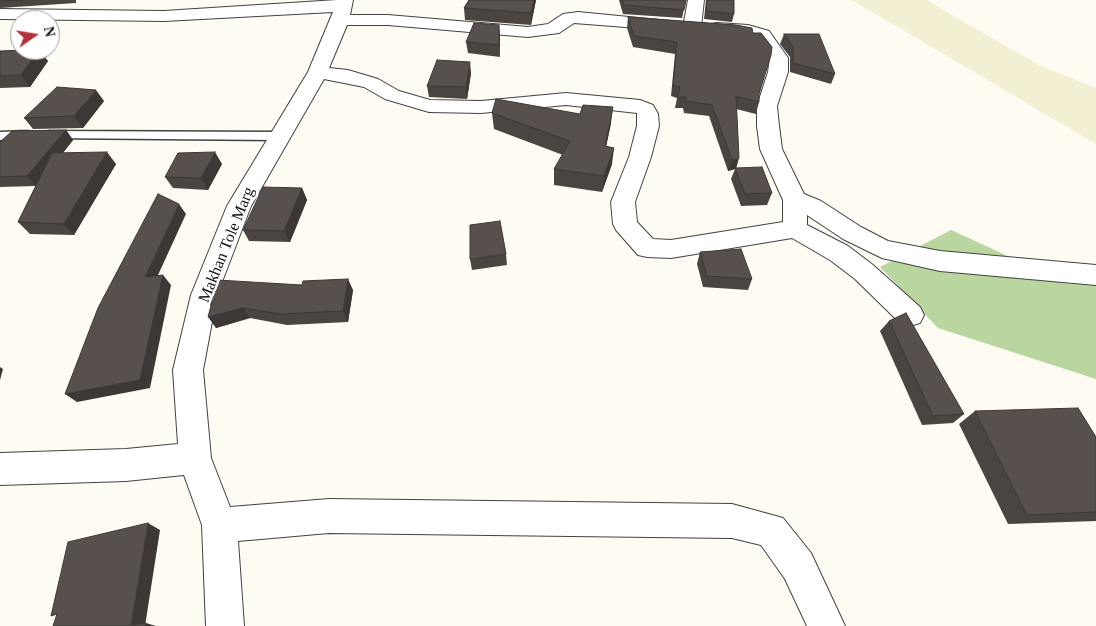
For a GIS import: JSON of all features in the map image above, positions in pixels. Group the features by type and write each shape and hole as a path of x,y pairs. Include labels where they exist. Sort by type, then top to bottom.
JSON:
{"street":[{"path":"0,28 7,14 28,0"},
{"path":"692,27 696,0"},
{"path":"7,14 164,16 343,9 397,20 528,32 553,29 569,18 578,17 748,30 763,35 779,58 778,72 767,106 768,126 771,149 794,200 795,229"},
{"name":"Makhan Tole Marg","path":"225,626 219,525 195,458 188,370 204,295 240,206 278,136 318,72 343,9"},
{"path":"318,72 348,76 371,83 392,95 429,106 482,107 566,99 640,106 646,109 648,126 640,157 623,202 625,224 647,248 671,249 795,229 839,253 858,267 910,315"},
{"path":"794,200 814,207 852,233 882,248 950,262 1096,275"},
{"path":"0,469 126,465 195,458"},
{"path":"219,525 328,516 732,521 771,530 798,566 826,626"}],"lane":[{"path":"0,136 112,133 278,136"}],"shaded area":[{"path":"852,0 926,0 1039,65 1096,88 1096,144"}],"green space":[{"path":"951,230 1069,284 1096,284 1096,379 938,328 880,267"}],"building":[{"path":"469,0 534,0 531,13 464,8"},
{"path":"622,0 686,0 684,10 624,5"},
{"path":"707,0 734,0 734,14 706,11"},
{"path":"628,17 736,25 752,28 753,33 761,33 772,47 759,94 759,102 736,96 739,158 732,160 712,105 686,101 686,97 677,97 680,87 673,85 677,42 634,36"},
{"path":"474,23 499,25 499,45 466,42"},
{"path":"784,34 819,34 835,74 793,63 793,47"},
{"path":"0,51 10,51 10,60 32,60 21,75 0,76"},
{"path":"437,60 470,62 466,87 427,86"},
{"path":"57,87 96,90 74,116 24,118"},
{"path":"496,99 580,114 583,105 613,107 605,146 614,148 604,176 554,169 570,141 492,113"},
{"path":"66,130 27,176 0,177 0,142 12,131"},
{"path":"107,152 64,224 18,222 52,153"},
{"path":"215,152 201,178 165,177 178,153"},
{"path":"762,167 772,193 745,194 735,168"},
{"path":"263,187 302,188 284,231 243,230"},
{"path":"158,194 179,204 145,277 163,275 140,380 65,394 98,308"},
{"path":"500,221 506,254 470,259 470,225"},
{"path":"741,249 752,279 707,276 700,252"},
{"path":"348,279 343,311 281,314 243,308 208,317 212,302 208,301 211,286 216,285 217,280 302,285 303,281"},
{"path":"906,313 964,414 933,416 889,321"},
{"path":"1078,408 1096,437 1096,512 1027,515 975,411"},
{"path":"148,523 131,625 146,623 145,626 53,626 57,614 51,616 68,542"}]}
